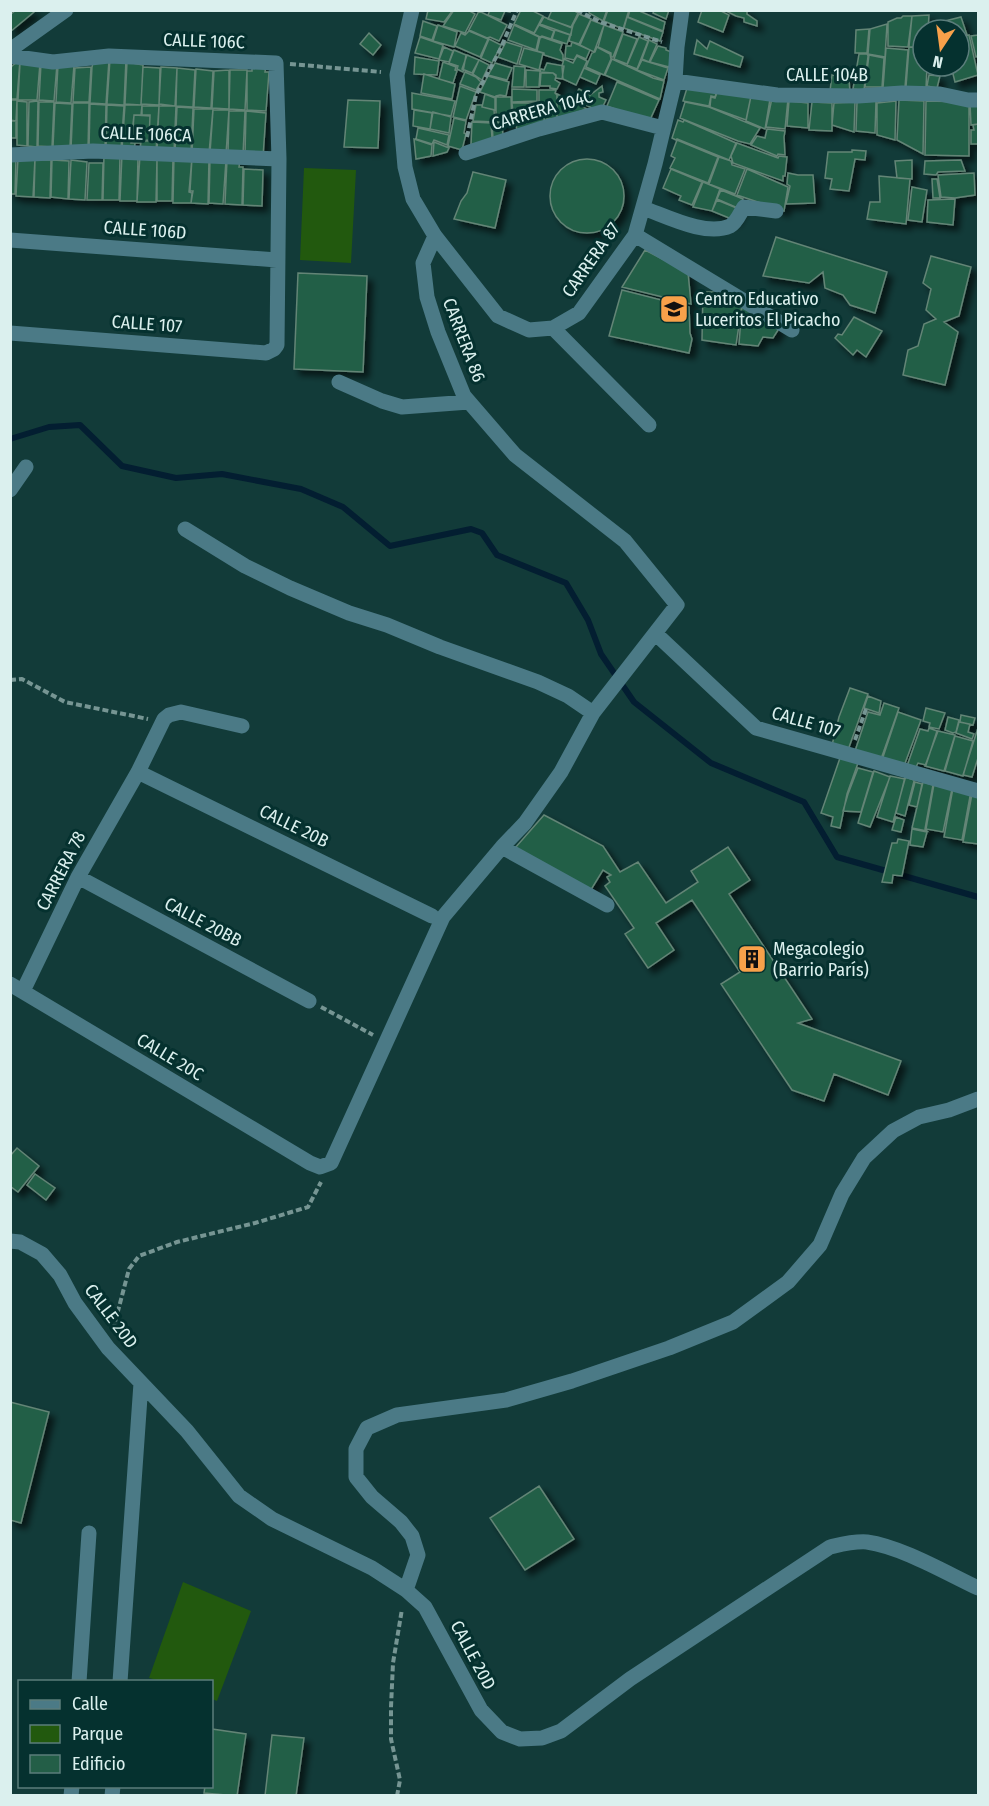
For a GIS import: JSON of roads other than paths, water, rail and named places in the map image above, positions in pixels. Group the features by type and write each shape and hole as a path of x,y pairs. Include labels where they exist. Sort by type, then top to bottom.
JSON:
{"street":[{"path":"10,50 66,10"},
{"path":"412,10 397,75 405,167 412,199 435,236 498,316 529,330 554,328 649,425"},
{"name":"CARRERA 87","path":"554,328 579,313 635,235 675,81 682,10"},
{"name":"CALLE 106C","path":"10,56 53,62 109,56 276,63 279,159"},
{"name":"CALLE 104B","path":"675,81 777,95 858,96 902,93 940,94 978,100"},
{"name":"CARRERA 104C","path":"466,153 539,129 602,112 663,128"},
{"name":"CALLE 106CA","path":"10,155 93,151 279,159"},
{"path":"277,260 279,159"},
{"path":"643,208 698,228 718,228 730,225 737,219 744,207 776,211"},
{"path":"635,235 792,330"},
{"name":"CARRERA 86","path":"435,236 423,263 427,297 438,332 464,396 515,455 625,541 677,605 656,634"},
{"name":"CALLE 106D","path":"10,240 277,260"},
{"name":"CALLE 107","path":"10,333 266,353 277,345 277,260"},
{"path":"339,382 402,407 469,402"},
{"path":"10,490 26,467"},
{"path":"184,529 245,566 290,588 349,613 538,682 568,696 593,713"},
{"path":"607,905 502,847 525,823 561,772 593,713 656,634"},
{"name":"CALLE 107","path":"656,634 756,728 978,791"},
{"name":"CARRERA 78","path":"17,988 138,771 164,719 181,712 242,726"},
{"name":"CALLE 20B","path":"138,771 432,916"},
{"name":"CALLE 20C","path":"17,988 320,1167 331,1163 443,917 502,847"},
{"name":"CALLE 20BB","path":"78,877 309,1001"},
{"path":"406,1590 418,1555 412,1536 401,1522 372,1497 356,1477 356,1449 367,1428 397,1415 506,1400 572,1381 733,1322 788,1282 820,1245 842,1194 864,1158 893,1131 920,1117 949,1110 978,1099"},
{"name":"CALLE 20D","path":"10,1241 20,1242 42,1254 60,1275 75,1303 108,1348 187,1431 239,1496 272,1519 372,1568 406,1590 425,1607 481,1710 502,1732 520,1739 542,1738 561,1731 630,1679 830,1547 847,1542 890,1546 978,1588"},
{"path":"120,1680 141,1383"},
{"path":"79,1680 89,1533"}],"waterway":[{"path":"10,439 49,427 80,425 122,466 176,478 222,474 301,489 343,507 390,546 471,529 482,533 497,555 566,583 588,620 601,654 634,702 711,763 804,802 837,857 978,897"}],"place":[{"name":"Centro Educativo Luceritos El Picacho","path":"674,309"},
{"name":"Megacolegio (Barrio París)","path":"752,959"}]}
